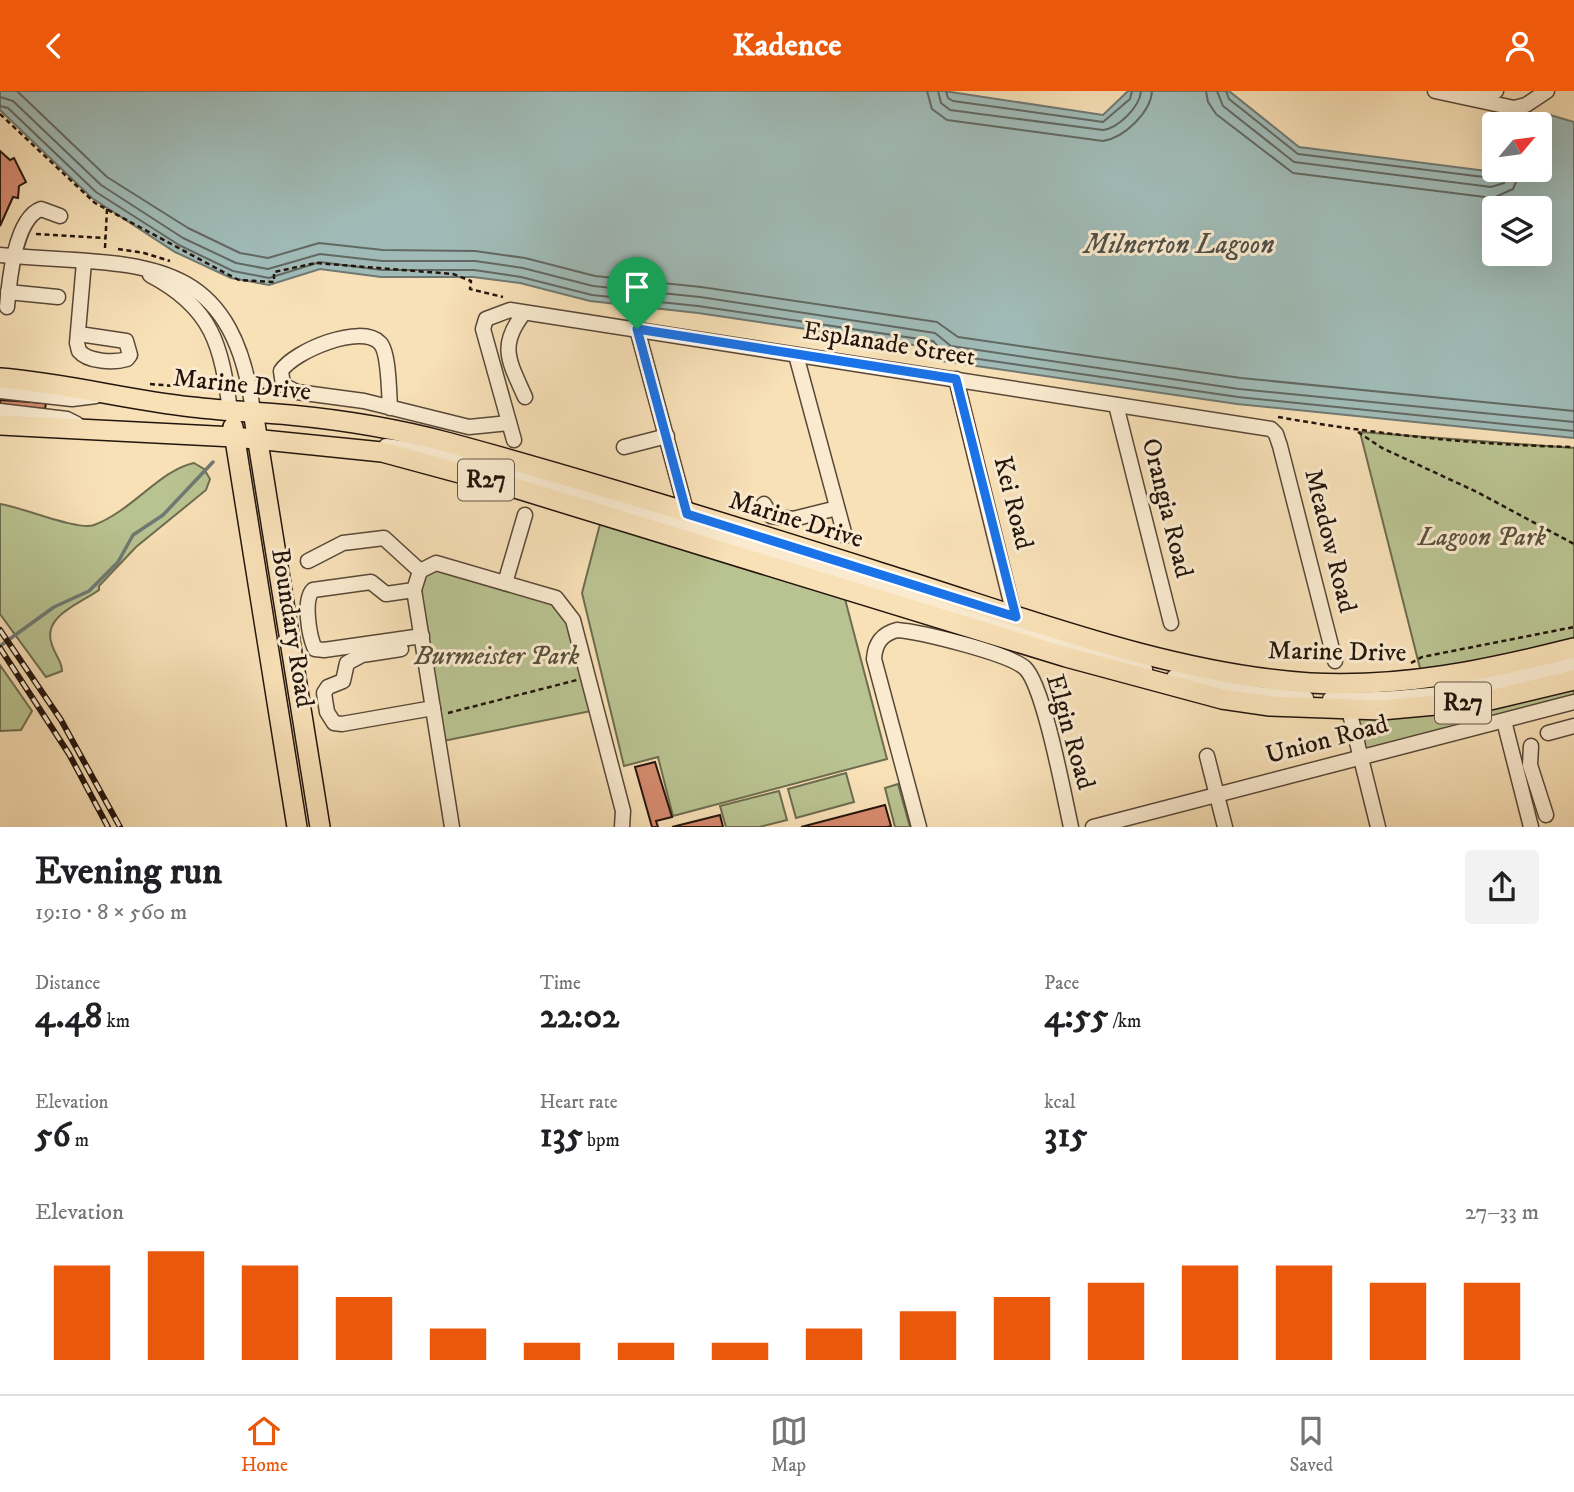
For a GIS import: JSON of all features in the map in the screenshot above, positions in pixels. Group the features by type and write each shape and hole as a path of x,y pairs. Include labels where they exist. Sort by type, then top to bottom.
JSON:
{"main road":[{"name":"Marine Drive","path":"0,378 71,385 103,395 253,411 419,436 687,514 1015,629 1158,683 1222,699 1269,706 1349,710 1490,700 1574,680"},
{"name":"Boundary Road","path":"230,410 297,827"},
{"name":"Boundary Road","path":"253,411 320,827"},
{"name":"Marine Drive","path":"0,425 234,437 367,449 1015,629 1224,672 1310,683 1409,674 1483,671 1574,648"}],"street":[{"path":"1434,91 1514,108 1526,105 1547,91"},
{"path":"1465,99 1496,91"},
{"path":"58,297 8,300 7,255 22,233 26,220 36,210 47,208 60,216"},
{"path":"7,255 137,268 173,275 211,301 224,317 242,355 253,411"},
{"path":"78,342 84,262"},
{"path":"137,268 184,296 208,325 223,359 230,410"},
{"name":"Esplanade Street","path":"509,423 483,335 483,324 492,315 510,310 1271,429 1276,434"},
{"path":"524,313 512,328 507,347 510,364 525,397"},
{"path":"637,329 687,514"},
{"path":"390,408 384,349 373,339 349,337 321,345 296,357 281,370 282,385 288,389 469,426 509,423 514,440"},
{"path":"796,355 845,536"},
{"name":"Kei Road","path":"956,379 1015,629"},
{"path":"0,391 72,399 103,395"},
{"name":"Orangia Road","path":"1116,405 1171,623"},
{"path":"0,411 67,419 95,431"},
{"name":"Meadow Road","path":"1276,434 1335,661"},
{"path":"624,447 667,436"},
{"path":"764,504 771,516 786,519 837,507"},
{"path":"505,583 525,515"},
{"path":"308,561 344,543 384,538 420,571"},
{"path":"452,827 414,590 420,571 429,563 443,563 556,598 566,607 573,620 623,811 622,827"},
{"path":"414,590 386,594 371,582 313,590 308,598 312,641 315,649 324,650 422,641"},
{"path":"1015,629 1167,676 1259,694 1296,698 1370,699 1458,693 1493,688 1574,669"},
{"name":"Elgin Road","path":"919,827 874,659 876,644 888,632 897,630 920,633 996,655 1026,669 1037,690 1071,827"},
{"path":"422,641 350,660 343,681 325,689 327,712 334,723 342,724 433,712"},
{"path":"1409,674 1471,681 1574,658"},
{"name":"Union Road","path":"1094,827 1574,702"},
{"path":"1556,707 1561,729"},
{"path":"1349,710 1378,827"},
{"path":"1504,721 1546,815"},
{"path":"1531,746 1523,767 1531,827"},
{"path":"1207,756 1225,827"}],"path":[{"path":"0,114 95,203 239,279 274,282 274,272 308,264 391,268 453,274 471,281 470,289 512,298"},
{"path":"22,233 106,238"},
{"path":"257,385 275,398"},
{"path":"1276,416 1355,430 1516,446 1574,447"},
{"path":"1355,430 1382,448 1477,492 1574,544"},
{"path":"1409,674 1422,657 1574,627"},
{"path":"433,712 588,677"}],"green space":[{"name":"Lagoon Park","path":"1360,432 1574,448 1574,642 1421,672"},
{"path":"194,463 204,469 210,479 206,490 136,547 99,586 99,590 57,619 50,635 62,671 46,677 0,614 0,504 76,525 94,525 108,519 169,474"},
{"path":"600,524 845,599 887,759 673,816 658,757 624,766 582,593"},
{"name":"Burmeister Park","path":"424,566 566,607 596,710 438,742 415,583"},
{"path":"0,665 32,711 21,730 0,731"},
{"path":"1574,680 1574,702 1359,757 1349,710"},
{"path":"846,773 854,802 796,818 788,789"},
{"path":"898,784 910,827 895,827 885,788"},
{"path":"779,791 787,820 759,827 726,827 720,806"}],"water":[{"name":"Milnerton Lagoon","path":"0,91 944,91 1103,115 1128,91 1229,91 1299,147 1482,170 1482,182 1552,182 1552,116 1574,122 1574,438 1237,404 935,360 933,348 698,313 590,301 520,283 473,277 381,277 320,269 269,285 231,278 175,252 92,198 0,110"}],"building":[{"path":"0,151 10,160 14,158 26,182 19,186 18,198 13,197 0,226"},
{"path":"0,400 46,403 45,409 0,406"},
{"path":"655,762 672,817 656,821 658,827 652,827 635,767"},
{"path":"885,805 891,826 801,827"},
{"path":"720,815 723,827 672,827"}],"waterway":[{"path":"0,646 54,607 89,591 118,562 133,535 163,515 213,462"}],"railway":[{"path":"0,630 61,720 120,827"},
{"path":"0,648 69,754 108,827"}],"route":[{"path":"637,329 956,379 1016,617 687,514 637,329"}]}
